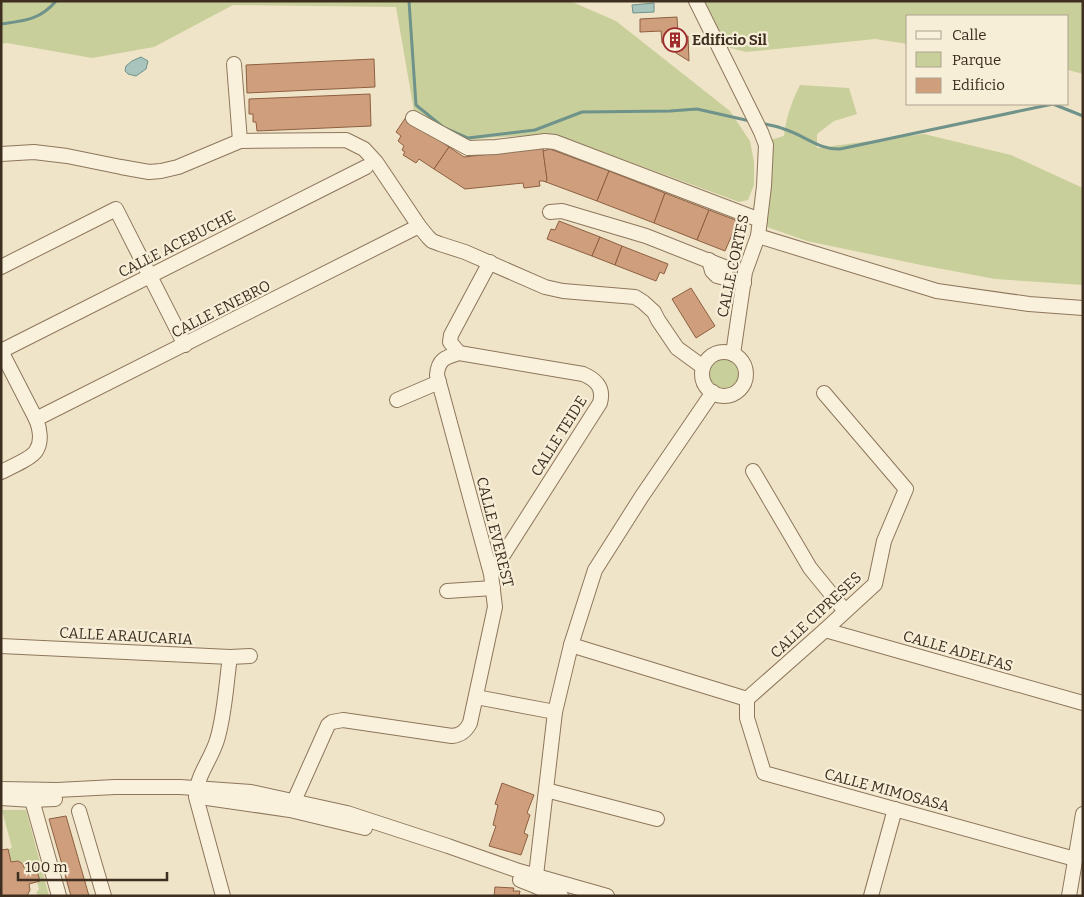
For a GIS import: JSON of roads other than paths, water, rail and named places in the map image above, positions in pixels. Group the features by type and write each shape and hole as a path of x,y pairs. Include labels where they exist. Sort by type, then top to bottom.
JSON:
{"street":[{"name":"CALLE CORTES","path":"696,1 746,100 766,145 764,186 758,236 745,272 733,354"},
{"path":"234,64 240,141"},
{"path":"413,118 468,148 496,147 545,141 555,142 760,220"},
{"path":"1,154 34,152 67,156 149,172 178,167 240,141 346,140 364,149 376,162 432,241 490,262 546,287 562,291 635,297 654,312 677,348 703,367"},
{"name":"CALLE ACEBUCHE","path":"1,351 366,167"},
{"path":"1,267 116,210 185,345"},
{"path":"550,212 562,211 646,236 727,268"},
{"name":"CALLE ENEBRO","path":"36,420 420,226"},
{"path":"758,236 938,290 1029,304 1083,308"},
{"path":"709,260 714,274 744,283"},
{"path":"459,353 450,342 451,336 490,262"},
{"path":"1,351 39,426 40,438 36,452"},
{"path":"719,352 733,354 738,357 745,368 742,386 732,394 719,395 708,389 703,378 703,367 712,355 719,352"},
{"name":"CALLE EVEREST","path":"294,801 328,725 332,722 344,720 452,736 458,736 470,723 496,607 491,574 439,382 438,368 442,360 459,353"},
{"name":"CALLE TEIDE","path":"459,353 583,374 596,382 600,388 600,403 491,574"},
{"path":"397,400 439,382"},
{"path":"535,886 555,712 571,645 595,570 642,496 713,392"},
{"name":"CALLE CIPRESES","path":"747,699 875,584 884,541 906,489 824,393"},
{"path":"1,472 27,459 42,448 46,439 46,421 50,413"},
{"path":"752,472 810,568 845,611"},
{"path":"447,590 494,588"},
{"name":"CALLE ADELFAS","path":"825,630 1083,703"},
{"path":"571,645 747,699"},
{"name":"CALLE ARAUCARIA","path":"1,646 230,657 250,656"},
{"path":"223,896 196,793 198,780 212,753 219,734 230,657"},
{"path":"476,697 555,712"},
{"name":"CALLE MIMOSASA","path":"747,699 748,718 764,773 1075,859"},
{"path":"1,789 57,790 115,787 196,793 251,792 347,813 387,826 547,892 561,896"},
{"path":"546,790 656,819"},
{"path":"1,798 32,800 106,796 179,796 196,793 218,799 290,810 361,826 535,886 607,896"},
{"path":"32,800 59,896"},
{"path":"871,896 895,809"},
{"path":"79,811 104,896"},
{"path":"1069,896 1083,814"}],"water":[{"path":"654,3 654,12 633,13 632,5"},
{"path":"141,57 148,61 146,69 136,76 128,74 125,71 126,66"}],"waterway":[{"path":"1,24 38,16 56,1"},
{"path":"409,1 416,105 443,127 468,138 535,130 582,112 697,109 750,121"},
{"path":"761,123 791,132 818,145 840,149 1048,105"},
{"path":"1056,105 1083,116"}],"place":[{"name":"Edificio Sil","path":"675,40"}]}
